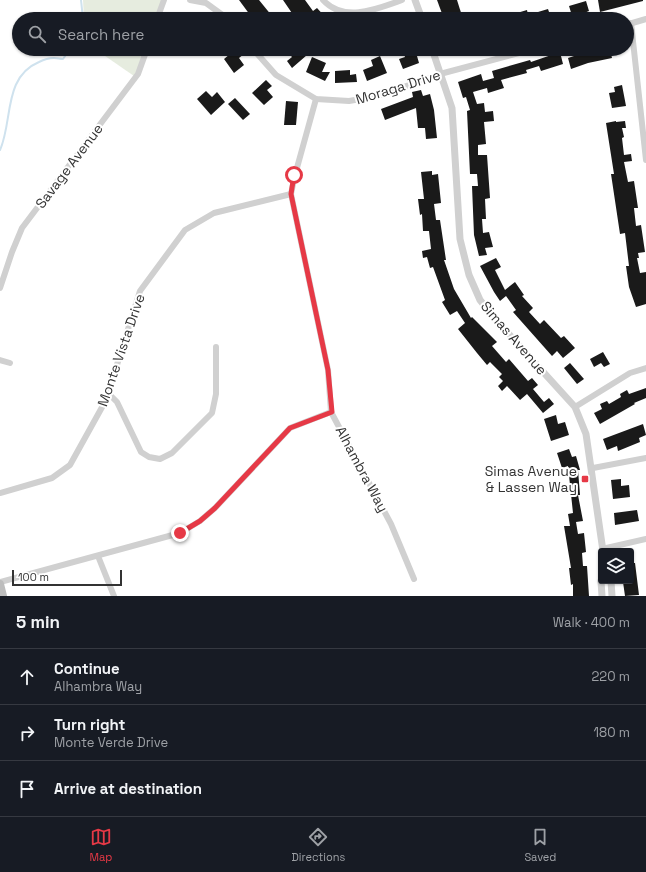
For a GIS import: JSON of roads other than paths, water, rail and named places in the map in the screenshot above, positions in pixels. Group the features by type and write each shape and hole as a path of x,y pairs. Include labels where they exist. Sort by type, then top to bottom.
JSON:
{"main road":[{"path":"0,583 3,596"}],"street":[{"path":"160,12 164,0"},
{"path":"190,0 206,3 218,12"},
{"path":"323,0 336,10 348,12"},
{"path":"359,12 380,8 402,0"},
{"path":"415,0 419,12"},
{"path":"634,23 646,19"},
{"name":"Savage Avenue","path":"0,288 22,228 138,74 144,56"},
{"name":"Moraga Drive","path":"260,56 276,75 316,99 349,101 378,96 440,74 508,56"},
{"name":"Simas Avenue","path":"434,56 452,108 460,239 469,275 480,300 496,320 575,407 586,434 593,468 603,548"},
{"path":"633,56 646,160"},
{"name":"Alhambra Way","path":"316,99 294,175 291,194 328,370 332,412 390,524 414,579"},
{"name":"Monte Vista Drive","path":"0,493 52,478 70,465 106,400 140,291 185,230 214,213 291,194"},
{"path":"108,393 117,402 141,452 150,458 160,459 172,453 212,413 216,394 216,347"},
{"path":"0,360 10,363"},
{"path":"575,407 630,373 646,368"},
{"path":"0,583 180,533 200,521 215,508 290,428 332,412"},
{"path":"593,468 646,458"},
{"path":"610,548 646,538"},
{"path":"98,556 114,596"},
{"path":"601,584 602,596"},
{"path":"611,584 612,596"}],"waterway":[{"path":"81,0 82,12"},
{"path":"0,150 7,126 14,89 20,78 28,69 41,61 52,58 63,59 65,56"}],"place":[{"name":"Simas Avenue & Lassen Way","path":"585,479"}]}
